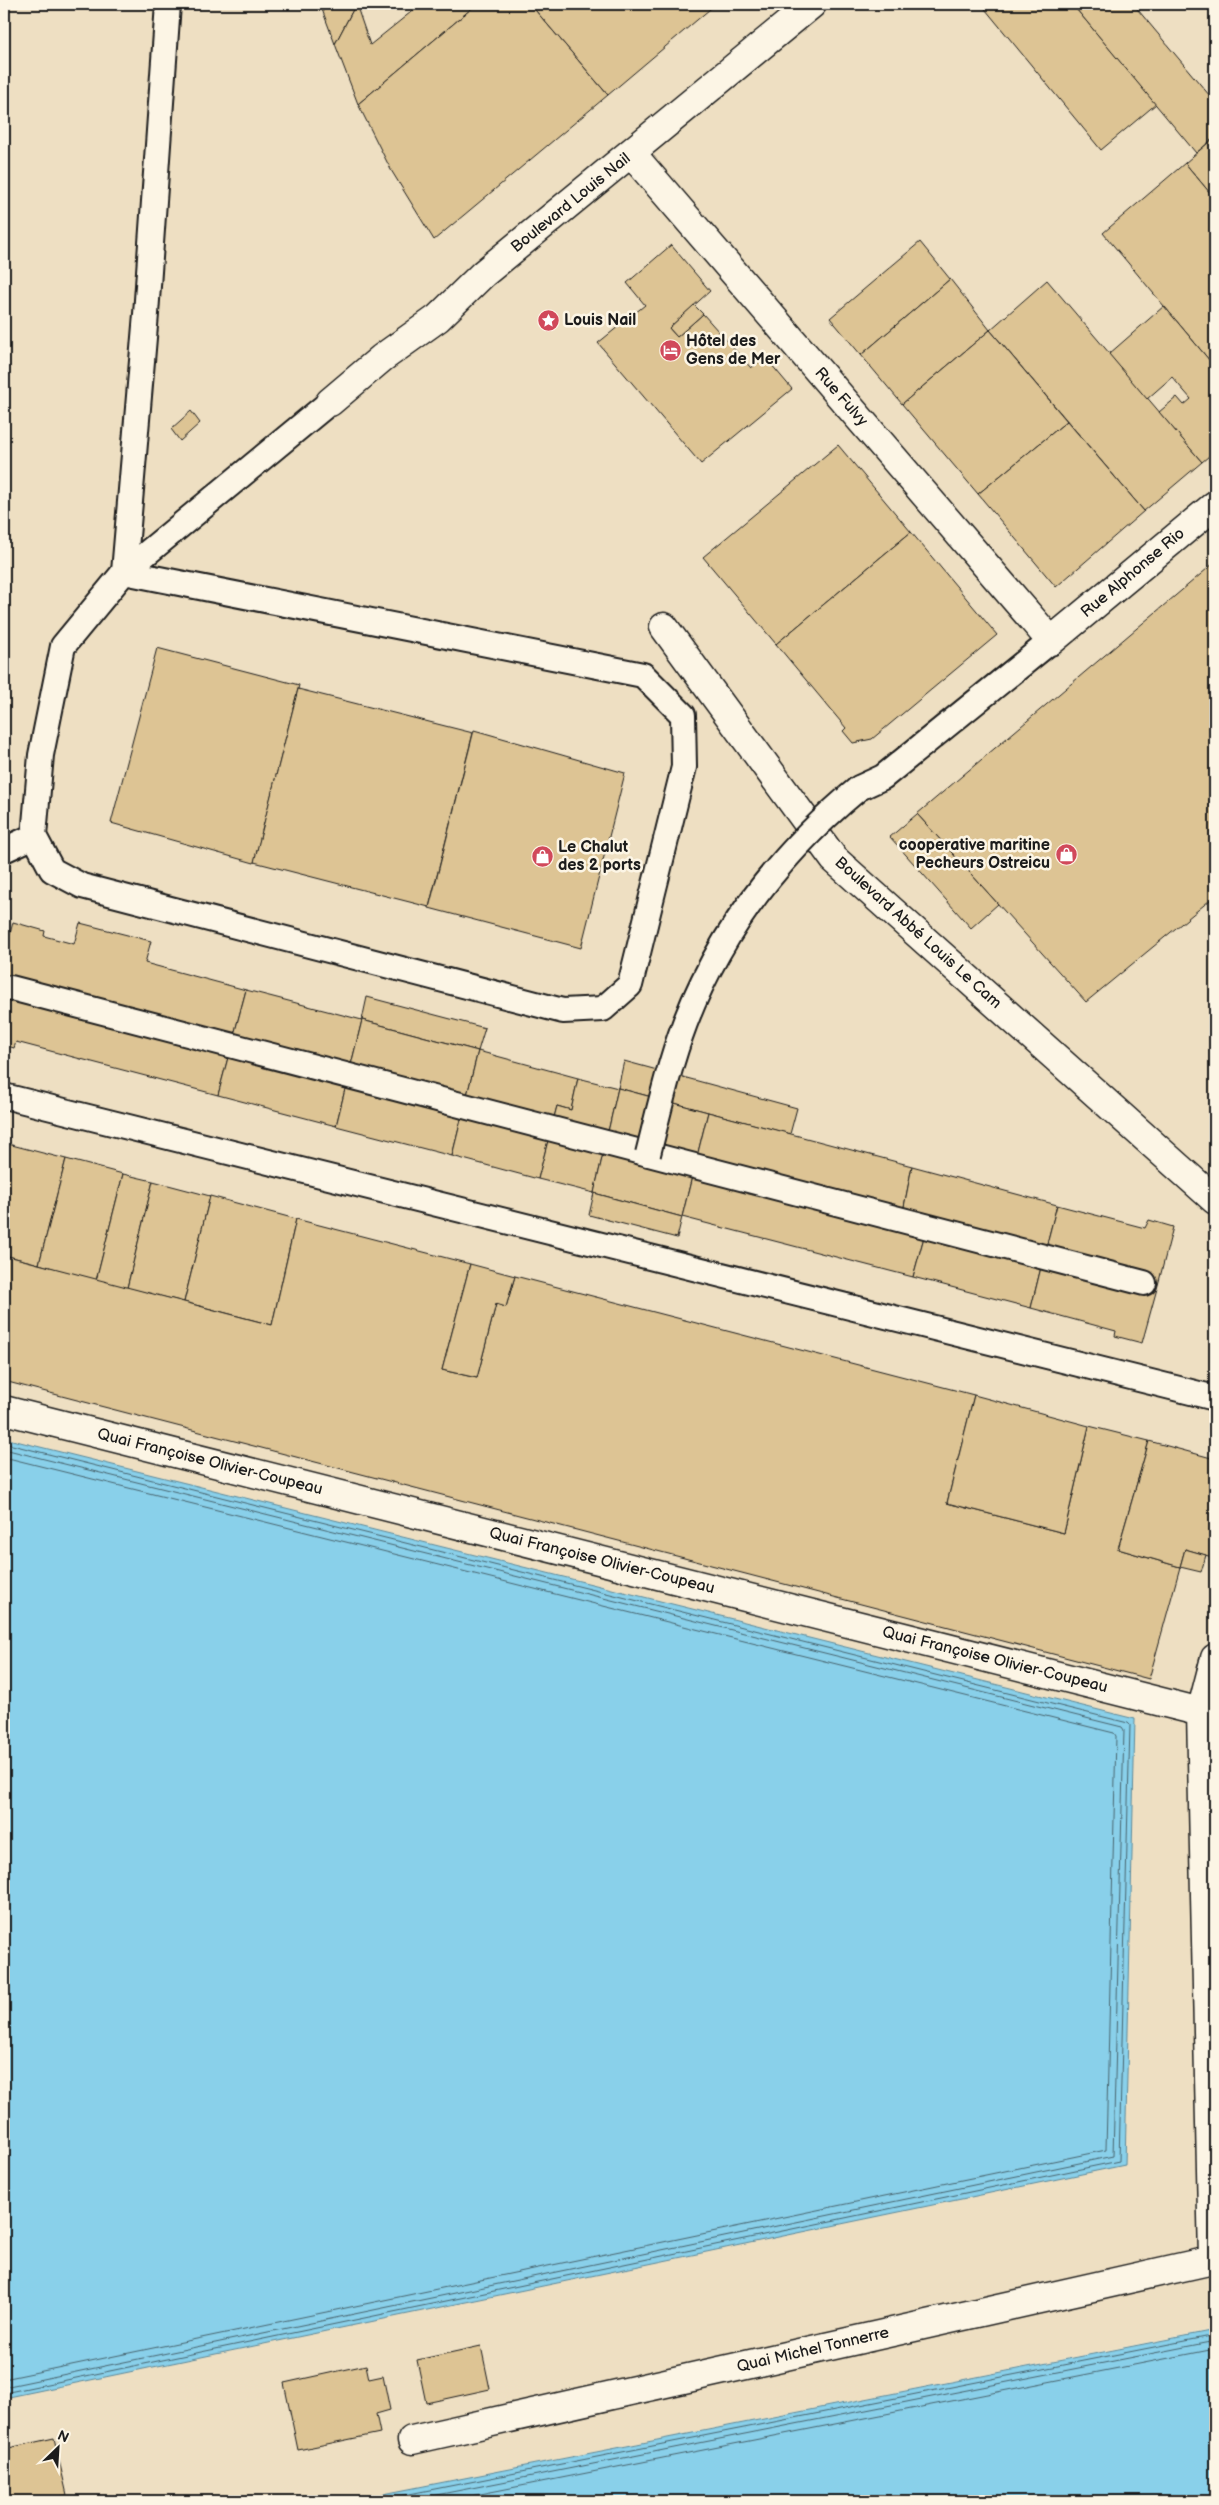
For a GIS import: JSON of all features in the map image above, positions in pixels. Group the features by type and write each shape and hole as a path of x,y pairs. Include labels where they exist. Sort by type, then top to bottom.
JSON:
{"street":[{"name":"Boulevard Louis Nail","path":"330,402 382,358 438,318 483,274 812,4"},
{"name":"Rue Fulvy","path":"631,153 1051,641"},
{"name":"Rue Alphonse Rio","path":"1051,641 1215,505"},
{"name":"Boulevard Abbé Louis Le Cam","path":"664,627 834,859 1215,1200"},
{"name":"Quai Françoise Olivier-Coupeau","path":"4,1410 1201,1712"},
{"path":"1214,2217 1201,1712 1215,1658"},
{"name":"Quai Michel Tonnerre","path":"412,2440 1213,2260 1214,2217"}],"lane":[{"path":"124,572 146,314 168,4"},
{"path":"124,572 643,675 683,715 684,767 630,985 603,1009 563,1012 82,886 52,870 34,836 41,755 62,646 124,572 330,402"},
{"path":"648,1154 671,1064 686,1022 706,979 737,922 759,889 801,840 823,818 859,788 883,777 1051,641"},
{"path":"4,850 34,836"},
{"path":"11,988 1144,1283"},
{"path":"4,1096 1215,1398"}],"shaded area":[{"path":"4,4 1215,4 1215,2329 348,2501 4,2501 4,2398 1125,2165 1135,1719 4,1438"}],"water":[{"path":"4,1438 1135,1719 1125,2165 4,2398"},
{"path":"1215,2330 1215,2501 348,2501"}],"building":[{"path":"320,4 356,4 335,44"},
{"path":"356,4 370,45 421,4 477,4 358,104 335,44"},
{"path":"477,4 530,4 608,95 434,240 391,170 358,104"},
{"path":"530,4 716,4 608,95"},
{"path":"981,4 1072,4 1156,104 1101,150"},
{"path":"1072,4 1133,4 1215,102 1215,137 1196,153"},
{"path":"1215,137 1215,199 1185,163"},
{"path":"1185,163 1215,199 1215,367 1103,233"},
{"path":"920,242 950,279 861,355 830,318"},
{"name":"Hôtel des Gens de Mer","path":"671,245 710,291 669,328 677,337 703,314 751,368 765,357 792,389 701,464 598,343 645,305 627,283"},
{"path":"950,279 990,330 902,404 861,355"},
{"path":"1047,280 1202,462 1144,511 990,330"},
{"path":"694,305 703,314 677,337 669,328"},
{"path":"1164,306 1215,367 1215,451 1202,462 1159,412 1177,397 1184,405 1191,399 1172,377 1147,399 1109,354"},
{"path":"990,330 1067,421 978,494 902,404"},
{"path":"191,411 200,423 180,441 171,429"},
{"path":"1067,421 1144,511 1056,587 978,494"},
{"path":"838,445 911,532 776,644 703,557"},
{"path":"911,532 997,635 872,739 853,743 843,731 846,728 776,644"},
{"path":"1214,563 1215,896 1086,1002 917,814"},
{"path":"157,648 299,685 254,863 111,823"},
{"path":"298,689 473,733 429,907 254,862"},
{"path":"474,730 625,773 581,948 429,908"},
{"path":"917,814 998,904 971,928 890,837"},
{"path":"13,922 45,931 44,936 74,944 80,923 151,941 145,963 246,990 218,1095 16,1042 14,1048 4,1045 4,957"},
{"path":"246,990 362,1020 336,1126 218,1095"},
{"path":"367,997 485,1028 478,1051 362,1020"},
{"path":"362,1020 478,1051 452,1156 336,1126"},
{"path":"478,1051 578,1078 571,1110 557,1106 538,1179 452,1156"},
{"path":"624,1061 797,1108 790,1134 618,1088"},
{"path":"578,1078 618,1088 594,1193 538,1179 557,1106 571,1110"},
{"path":"618,1088 708,1112 682,1217 594,1193"},
{"path":"708,1112 912,1166 902,1217 927,1226 913,1277 682,1217"},
{"path":"4,1143 66,1159 39,1264 4,1255"},
{"path":"66,1159 123,1174 96,1281 39,1264"},
{"path":"912,1166 1057,1205 1044,1255 902,1217"},
{"path":"123,1174 153,1181 127,1288 96,1281"},
{"path":"153,1181 210,1196 184,1302 127,1288"},
{"path":"594,1193 682,1217 677,1238 589,1215"},
{"path":"210,1196 296,1219 272,1325 184,1302"},
{"path":"1057,1205 1145,1228 1149,1220 1173,1227 1158,1285 1044,1255"},
{"path":"296,1219 470,1264 442,1370 477,1378 496,1304 506,1307 515,1276 974,1395 947,1503 1064,1533 1089,1426 1149,1441 1118,1549 1180,1567 1149,1679 4,1381 4,1255 272,1325"},
{"path":"927,1226 1044,1255 1031,1308 913,1277"},
{"path":"1044,1255 1158,1285 1142,1343 1115,1336 1116,1331 1031,1308"},
{"path":"470,1264 515,1276 506,1307 496,1304 477,1378 442,1370"},
{"path":"974,1395 1089,1426 1064,1533 947,1503"},
{"path":"1149,1441 1215,1459 1215,1546 1212,1557 1185,1549 1180,1567 1118,1549"},
{"path":"1185,1549 1206,1555 1201,1572 1180,1567"},
{"path":"481,2346 490,2389 426,2403 417,2360"},
{"path":"366,2365 369,2379 383,2376 390,2410 376,2414 380,2433 298,2450 284,2383"},
{"path":"54,2438 67,2495 38,2501 4,2501 4,2449"}],"place":[{"name":"Louis Nail","path":"548,320"},
{"name":"Hôtel des Gens de Mer","path":"670,350"},
{"name":"cooperative maritine Pecheurs Ostreicu","path":"1066,854"},
{"name":"Le Chalut des 2 ports","path":"542,856"}]}
